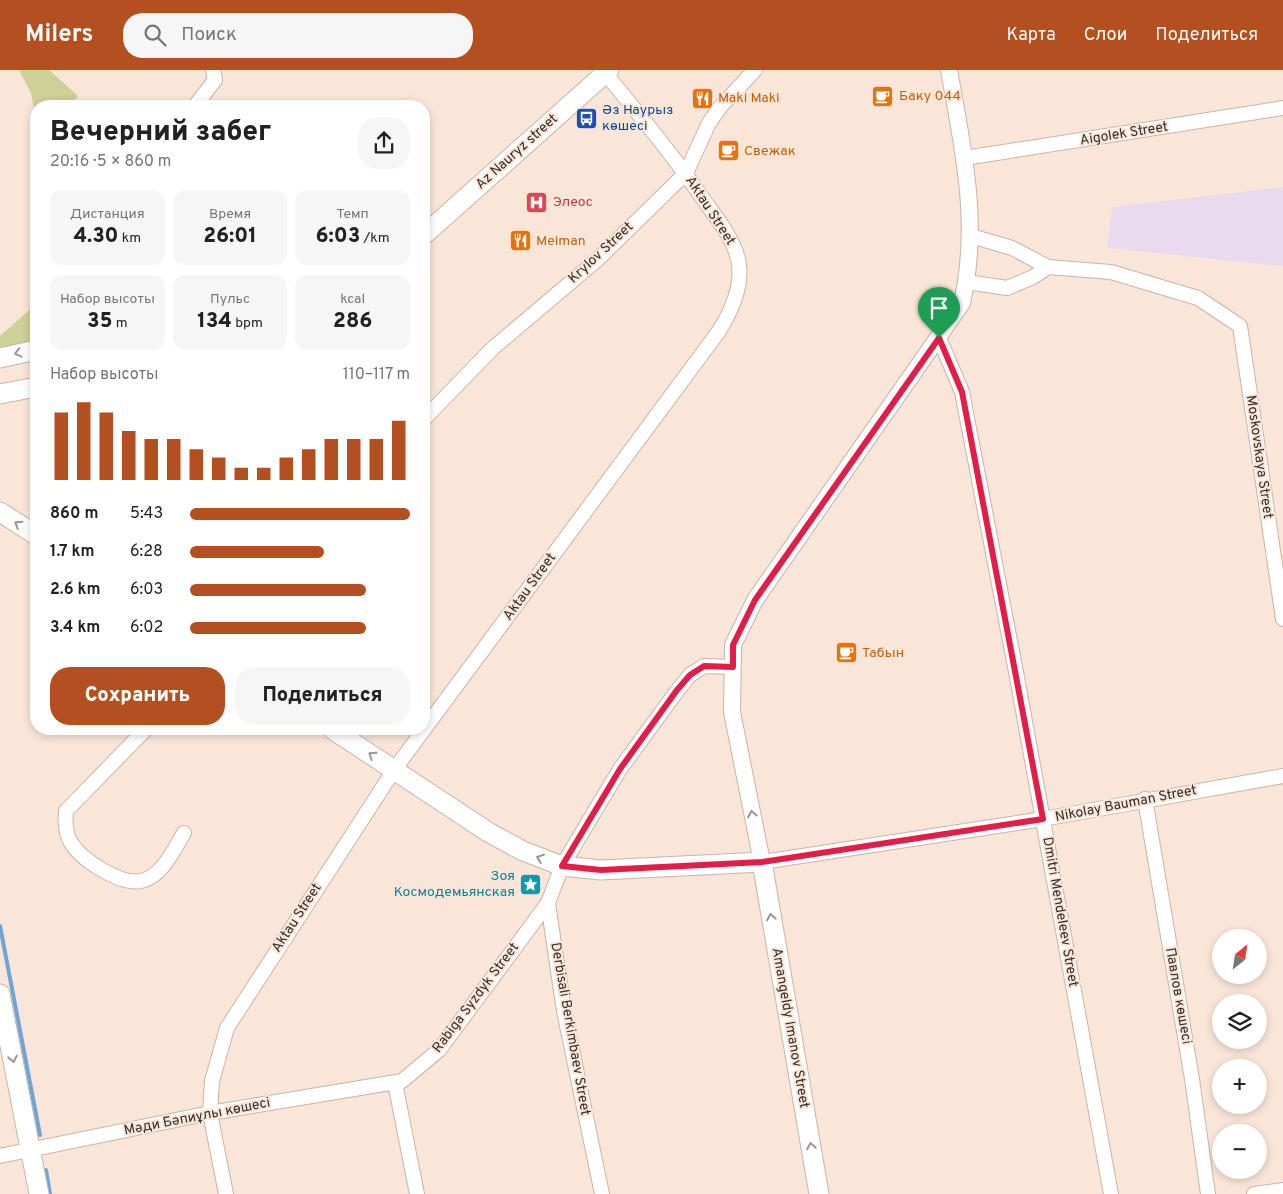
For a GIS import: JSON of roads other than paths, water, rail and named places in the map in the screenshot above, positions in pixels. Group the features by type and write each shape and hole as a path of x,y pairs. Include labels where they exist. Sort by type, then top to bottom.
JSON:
{"main road":[{"name":"Az Nauryz street","path":"430,230 608,72"},
{"path":"0,358 30,351"},
{"path":"0,394 30,388"},
{"path":"0,512 30,532"},
{"path":"341,735 488,832 523,851 562,866 601,870 762,862"},
{"name":"Amangeldy Imanov Street","path":"762,862 819,1194"},
{"path":"0,994 38,1194"}],"street":[{"path":"200,100 215,80 213,70"},
{"name":"Krylov Street","path":"430,413 493,348 597,260 686,173 709,123 754,70"},
{"path":"762,862 732,712 733,645 755,600 962,303 971,236 965,158 949,70"},
{"name":"Aktau Street","path":"430,721 727,318 734,303 739,278 738,260 732,241 686,173 608,72"},
{"name":"Aigolek Street","path":"965,158 1283,108"},
{"path":"966,282 1007,288 1033,277 1048,267 1012,248 971,236"},
{"name":"Moskovskaya Street","path":"1048,267 1111,272 1198,298 1240,326 1283,618"},
{"name":"Dmitri Mendeleev Street","path":"939,338 962,392 1043,819 1111,1194"},
{"path":"562,866 620,769 681,685 690,675 704,666 733,667"},
{"path":"140,735 66,811 64,824 70,842 95,866 117,878 141,881 161,869 184,833"},
{"name":"Aktau Street","path":"226,1194 210,1113 212,1081 227,1028 394,770 420,735"},
{"name":"Nikolay Bauman Street","path":"762,862 1043,819 1145,799 1283,776"},
{"name":"Павлов көшесі","path":"1145,799 1192,1079 1208,1194"},
{"name":"Derbisali Berkimbaev Street","path":"562,866 548,903 564,1010 602,1194"},
{"name":"Rabiga Syzdyk Street","path":"395,1083 402,1081 439,1050 548,903"},
{"path":"395,1083 417,1194"},
{"name":"Мәди Бәпиұлы көшесі","path":"0,1156 210,1113 395,1083"},
{"path":"1254,1194 1283,1190"}],"waterway":[{"path":"0,926 40,1135"},
{"path":"46,1170 50,1194"}],"place":[{"name":"Баку 044","path":"883,96"},
{"name":"Maki Maki","path":"702,98"},
{"name":"Әз Наурыз көшесі","path":"586,118"},
{"name":"Свежак","path":"728,151"},
{"name":"Элеос","path":"537,202"},
{"name":"Meiman","path":"520,241"},
{"name":"Табын","path":"846,653"},
{"name":"Зоя Космодемьянская","path":"531,884"}]}
